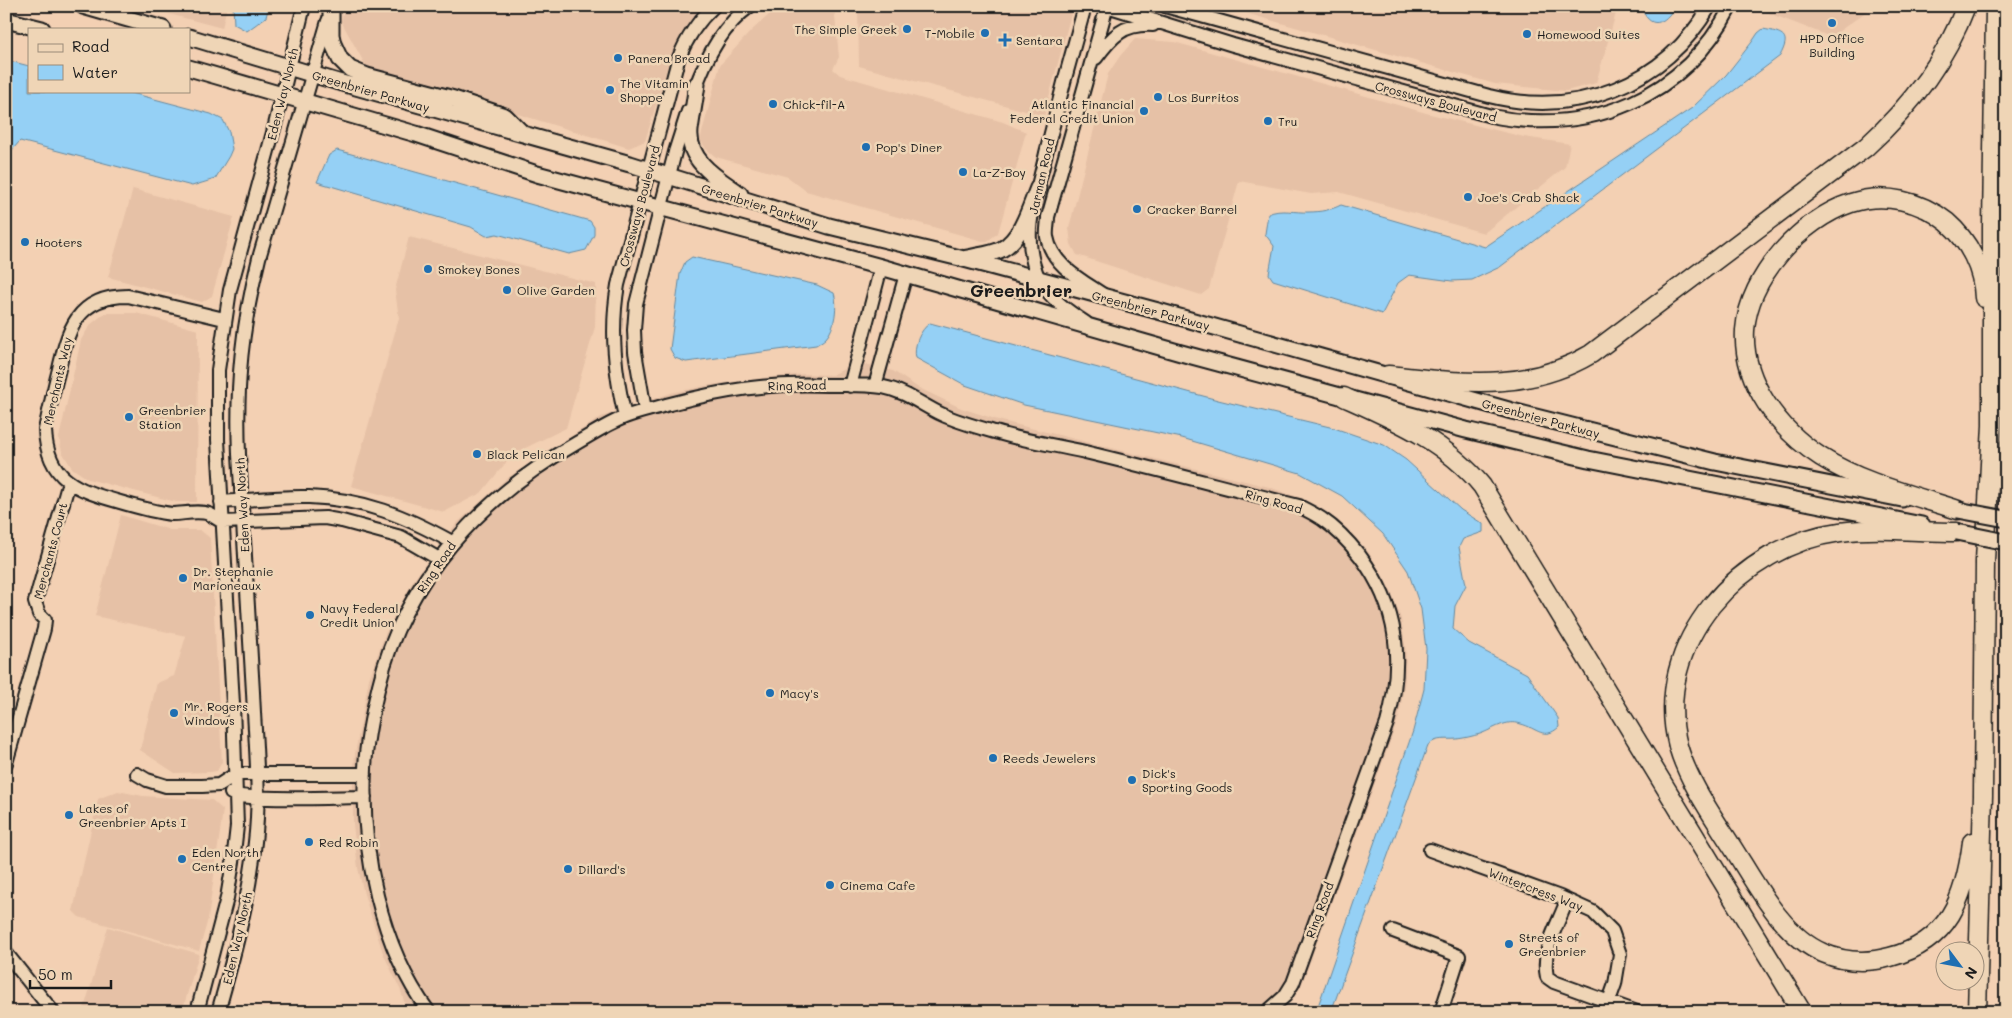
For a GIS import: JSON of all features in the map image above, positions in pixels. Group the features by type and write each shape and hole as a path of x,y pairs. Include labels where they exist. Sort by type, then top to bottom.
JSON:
{"highway":[{"path":"1388,376 1463,382 1507,382 1550,373 1591,354 1866,147 1890,125 1910,104 1942,57 1966,6"},
{"path":"1977,1012 1985,561 1992,425 1995,6"},
{"path":"1958,510 1863,478 1835,465 1804,444 1772,411 1754,382 1746,350 1745,330 1749,309 1761,280 1782,251 1812,224 1832,211 1852,202 1898,199 1925,208 1944,220 1965,242 1981,276 1984,294 1984,370 1992,425"},
{"path":"1344,397 1406,425 1446,450 1463,464 1482,486 1802,1012"},
{"path":"1957,532 1840,532 1817,537 1789,547 1752,567 1722,592 1703,616 1688,642 1674,686 1674,724 1682,757 1698,791 1752,878 1784,924 1798,937 1822,953 1849,960 1877,960 1903,954 1934,936 1947,922 1959,900 1969,862 1983,747"}],"main road":[{"path":"83,6 160,28"},
{"path":"332,8 330,34 340,59 350,69 367,76 454,99 505,116 524,135"},
{"path":"6,20 38,28"},
{"name":"Greenbrier Parkway","path":"190,37 649,170 837,229 964,259 1109,298 1512,411 1682,454 2006,520"},
{"path":"190,68 416,134 509,166 881,267 1466,430 1572,456 2006,542"},
{"path":"697,84 690,130 693,150 707,170 754,203"},
{"path":"964,259 997,252 1008,244 1022,225 1038,188"}],"street":[{"name":"Eden Way North","path":"197,1012 219,931 232,871 237,826 236,774 216,410 218,370 230,290 304,6"},
{"name":"Crossways Boulevard","path":"625,417 614,361 614,316 618,286 682,49 695,28 714,6"},
{"name":"Crossways Boulevard","path":"645,410 635,352 634,316 638,292 668,176 697,84 709,54 720,36 750,6"},
{"name":"Jarman Road","path":"1085,6 1058,102 1038,188 1030,227 1030,244 1033,261 1040,280 1056,301 1090,326"},
{"name":"Crossways Boulevard","path":"1107,6 1233,46 1491,116 1549,123 1606,113 1659,88 1690,63 1704,48 1731,6"},
{"name":"Jarman Road","path":"1107,6 1048,217 1047,236 1052,252 1060,262 1072,273 1109,298"},
{"name":"Crossways Boulevard","path":"1165,6 1508,101 1547,104 1586,98 1623,86 1640,77 1658,65 1679,46 1698,24 1710,6"},
{"name":"Eden Way North","path":"218,1012 243,918 255,841 257,797 237,412 243,334 259,258 332,8"},
{"path":"1090,66 1104,46 1120,32 1141,24 1171,26"},
{"path":"850,386 881,267"},
{"path":"875,386 906,274"},
{"name":"Merchants Way","path":"208,513 172,514 156,512 88,493 68,482 59,472 51,459 45,430 66,338 70,328 80,314 96,303 107,298 128,296 224,320"},
{"name":"Ring Road","path":"429,1012 403,971 383,917 367,848 364,797 370,723 381,678 391,648 412,603 439,559 452,542 495,499 515,483 564,451 625,417 645,410 691,398 747,387 793,383 875,386 899,391 953,419 997,433 1082,451 1299,506 1322,519 1340,533 1369,568 1380,588 1394,628 1397,669 1394,696 1381,740 1293,983 1285,996 1267,1012"},
{"name":"Merchants Court","path":"6,763 44,629 45,620 39,614 36,602 68,482"},
{"path":"439,559 401,536 342,521 325,518 222,522 208,513 221,502 308,497 344,500 382,509 408,518 452,542"},
{"path":"137,774 147,780 166,786 219,785 236,774 365,774"},
{"path":"219,785 236,796 364,797"},
{"name":"Wintercress Way","path":"1430,850 1567,900 1593,912 1612,931 1620,954 1615,984 1606,1007"},
{"path":"1567,900 1547,946 1545,961 1547,977 1606,1007 1636,1012"},
{"path":"1394,931 1459,956 1441,1012"},
{"path":"8,959 53,1012"}],"shaded area":[{"path":"139,6 227,6 222,28"},
{"path":"345,6 703,6 696,13 669,63 645,141 629,148 367,68 341,21"},
{"path":"786,6 834,6 839,57 833,69 840,75 1003,122 1026,132 998,233 986,242 806,191 788,177 716,157 706,149 700,140 720,65 751,31 770,14"},
{"path":"858,6 1073,6 1044,116 859,66"},
{"path":"1221,6 1618,6 1596,83 1566,91 1495,84"},
{"path":"1765,6 1874,6 1831,37 1766,12"},
{"path":"1135,39 1174,42 1426,113 1524,137 1570,144 1565,167 1484,233 1339,192 1311,194 1239,181 1209,289 1201,295 1077,255 1071,244 1069,228 1108,74"},
{"path":"133,189 234,217 212,296 202,302 108,277"},
{"path":"409,237 596,284 595,327 566,428 513,454 481,493 444,512 351,486 399,318 395,290"},
{"path":"105,313 136,313 198,330 197,502 176,502 88,479 72,468 62,452 59,438 81,340 90,325"},
{"path":"850,361 893,371 917,387 961,408 998,420 1269,487 1303,499 1322,510 1354,537 1369,553 1391,591 1401,619 1406,651 1405,681 1399,717 1302,983 1296,994 1278,1012 404,1012 406,1008 401,991 383,953 364,894 358,868 353,824 353,786 355,754 369,679 385,634 413,581 456,524 506,479 601,417 671,393 710,385 804,374 832,375 844,369"},
{"path":"121,515 170,530 200,530 210,538 222,762 217,771 175,773 140,750 157,683 174,676 186,636 95,616"},
{"path":"118,791 143,796 212,800 223,810 208,919 199,951 79,917 73,911 98,799"},
{"path":"108,927 199,954 182,1012 83,1012"}],"water":[{"path":"233,6 269,6 266,17 247,31 234,24"},
{"path":"1641,6 1675,6 1667,18 1662,21 1653,22 1644,14"},
{"path":"1763,29 1784,36 1785,43 1780,56 1500,267 1472,280 1452,281 1409,275 1398,283 1382,314 1273,280 1269,274 1274,246 1265,234 1268,214 1278,211 1317,212 1341,205 1485,247 1692,108 1726,75"},
{"path":"6,60 28,66 28,92 128,92 211,114 223,120 229,132 232,149 215,179 192,186 20,141 6,157"},
{"path":"337,150 590,221 594,227 594,235 586,250 569,254 497,234 486,236 471,227 317,182 329,155"},
{"path":"692,257 817,285 834,293 836,303 832,329 825,339 816,345 686,362 675,358 670,349 680,274 685,262"},
{"path":"930,323 1218,400 1334,428 1384,445 1406,460 1461,510 1483,524 1483,532 1463,539 1459,547 1466,585 1455,606 1453,629 1469,643 1527,674 1558,718 1559,727 1554,731 1545,733 1521,724 1510,723 1500,725 1477,735 1438,740 1428,745 1331,1012 1316,1012 1413,731 1424,689 1426,649 1421,609 1408,571 1383,534 1342,496 1300,473 1182,438 1024,405 965,385 916,358 915,353 918,339"}],"place":[{"name":"HPD Office Building","path":"1832,23"},
{"name":"The Simple Greek","path":"907,29"},
{"name":"T-Mobile","path":"985,33"},
{"name":"Homewood Suites","path":"1527,34"},
{"name":"Sentara","path":"1005,40"},
{"name":"Panera Bread","path":"618,58"},
{"name":"The Vitamin Shoppe","path":"610,90"},
{"name":"Los Burritos","path":"1158,97"},
{"name":"Chick-fil-A","path":"773,104"},
{"name":"Atlantic Financial Federal Credit Union","path":"1144,111"},
{"name":"Tru","path":"1268,121"},
{"name":"Pop's Diner","path":"866,147"},
{"name":"La-Z-Boy","path":"963,172"},
{"name":"Joe's Crab Shack","path":"1468,197"},
{"name":"Cracker Barrel","path":"1137,209"},
{"name":"Hooters","path":"25,242"},
{"name":"Smokey Bones","path":"428,269"},
{"name":"Olive Garden","path":"507,290"},
{"name":"Greenbrier Station","path":"129,417"},
{"name":"Black Pelican","path":"477,454"},
{"name":"Dr. Stephanie Marioneaux","path":"183,578"},
{"name":"Navy Federal Credit Union","path":"310,615"},
{"name":"Macy's","path":"770,693"},
{"name":"Mr. Rogers Windows","path":"174,713"},
{"name":"Reeds Jewelers","path":"993,758"},
{"name":"Dick's Sporting Goods","path":"1132,780"},
{"name":"Lakes of Greenbrier Apts I","path":"69,815"},
{"name":"Red Robin","path":"309,842"},
{"name":"Eden North Centre","path":"182,859"},
{"name":"Dillard's","path":"568,869"},
{"name":"Cinema Cafe","path":"830,885"},
{"name":"Streets of Greenbrier","path":"1509,944"}],"district":[{"name":"Greenbrier","path":"1021,290"}]}
